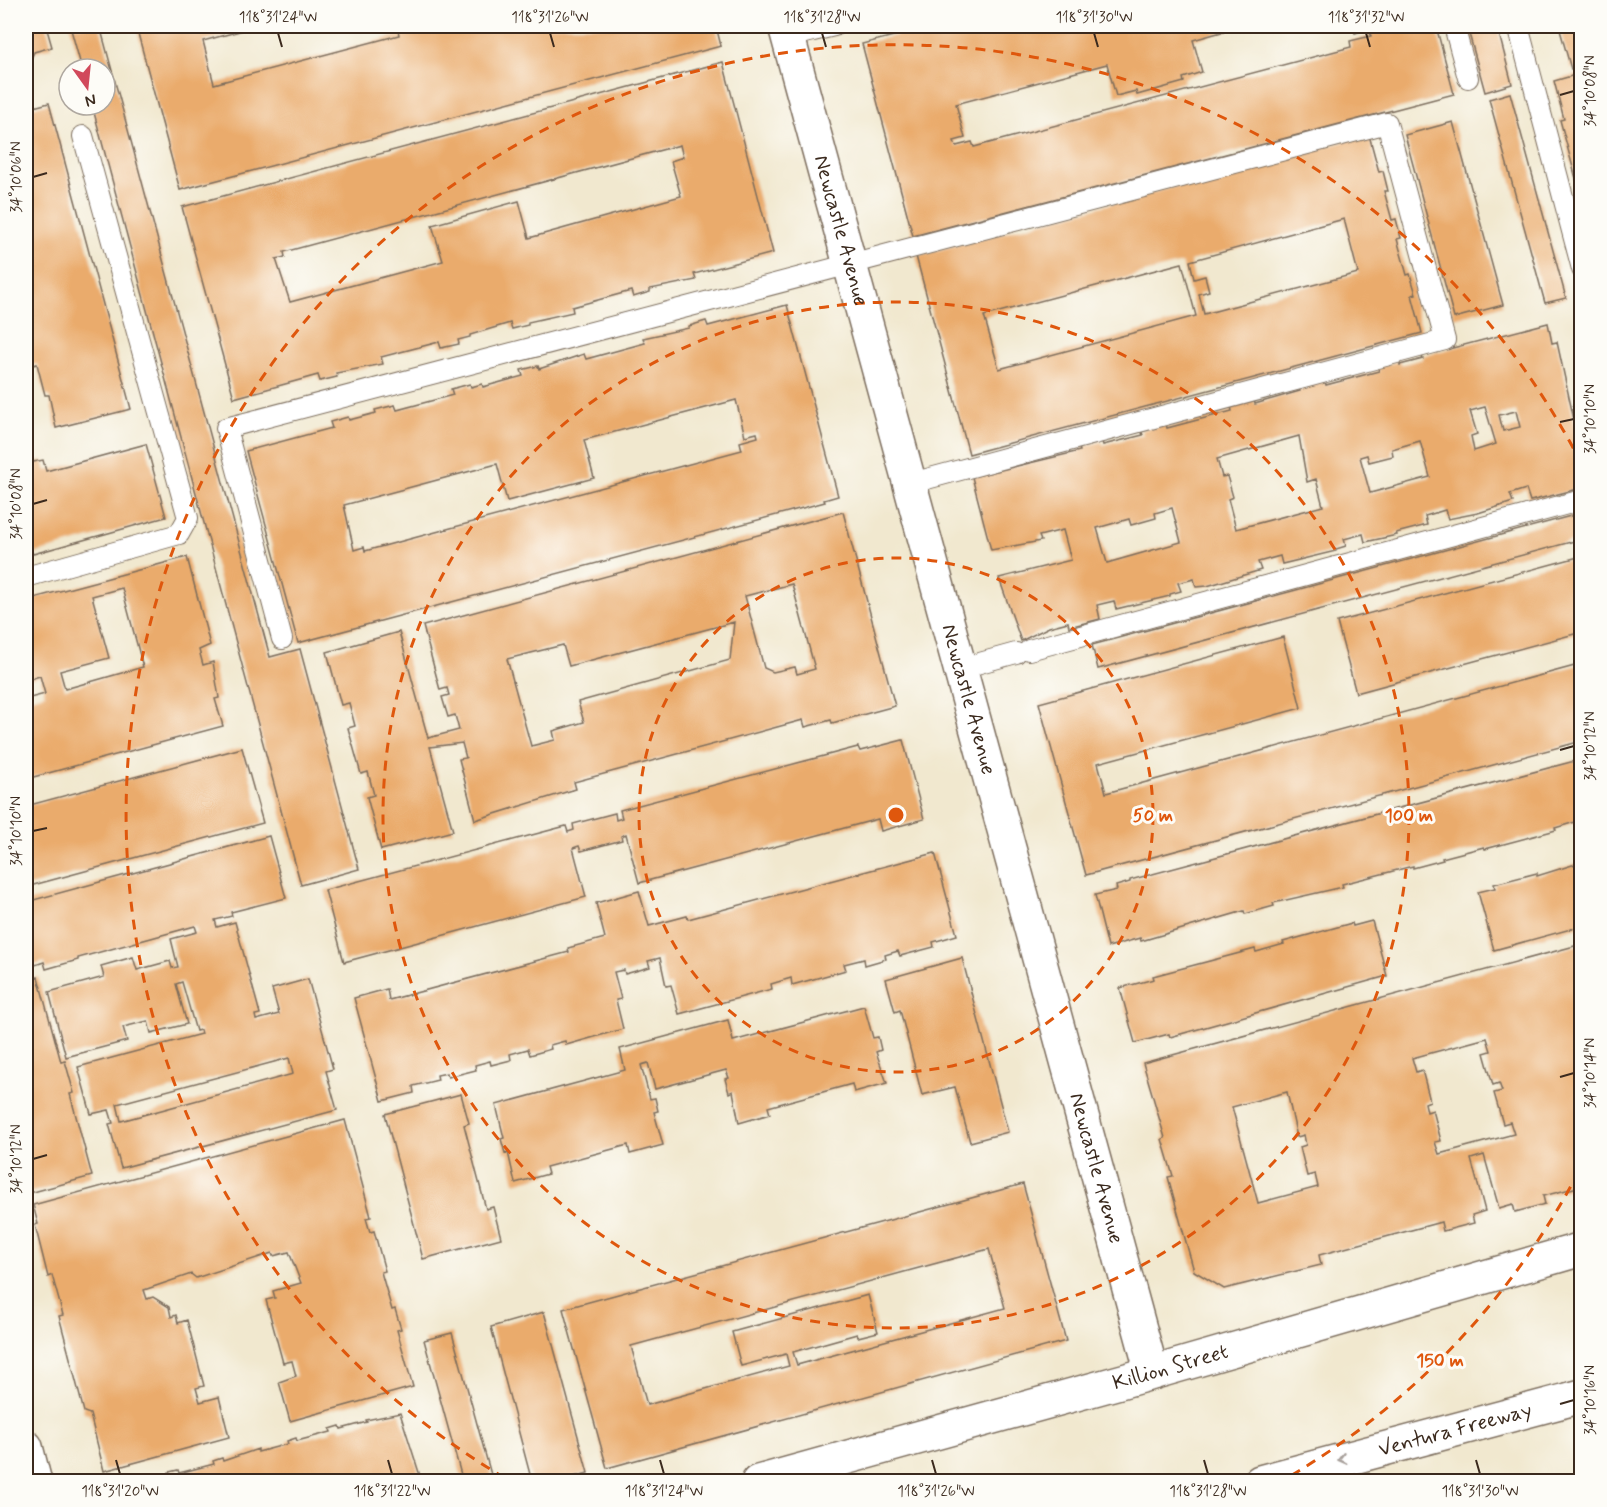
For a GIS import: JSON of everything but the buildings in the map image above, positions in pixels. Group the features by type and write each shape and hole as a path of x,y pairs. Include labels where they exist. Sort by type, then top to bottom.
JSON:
{"main road":[{"name":"Newcastle Avenue","path":"787,31 958,669 1152,1373"},
{"name":"Killion Street","path":"758,1482 1152,1373 1581,1249"},
{"name":"Ventura Freeway","path":"1260,1482 1581,1396"},
{"path":"26,1448 35,1482"}],"lane":[{"path":"787,31 834,26"},
{"path":"1454,26 1468,78"},
{"path":"1518,26 1581,269"},
{"path":"282,639 226,428 1387,123 1445,340 908,484"},
{"path":"26,577 179,534 188,518 82,136"},
{"path":"958,669 1581,500"}]}
